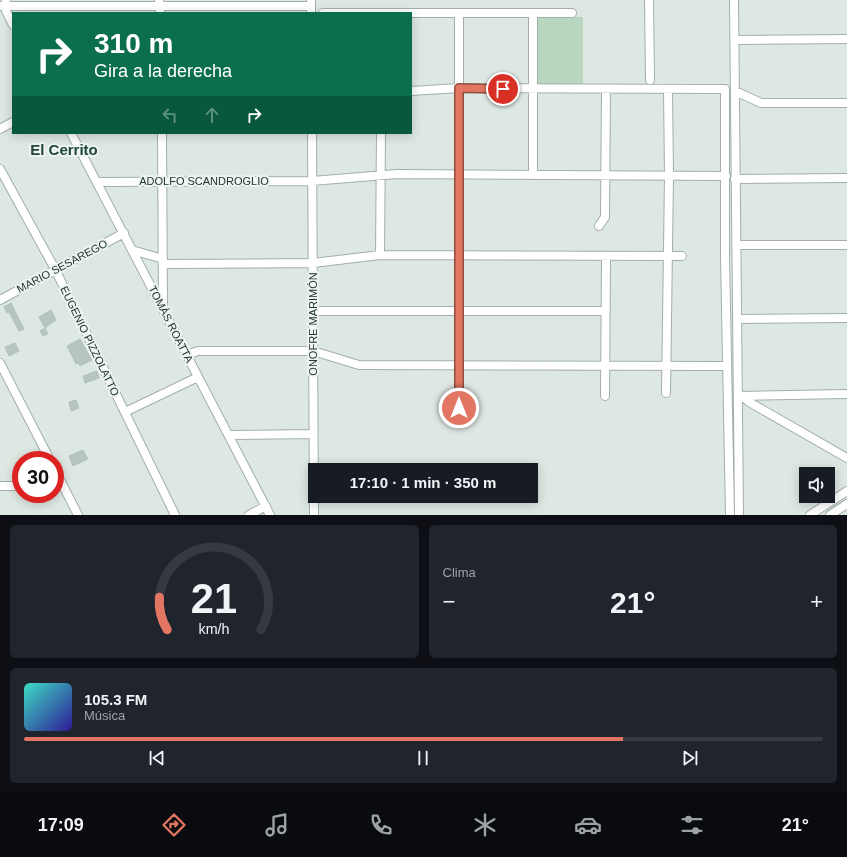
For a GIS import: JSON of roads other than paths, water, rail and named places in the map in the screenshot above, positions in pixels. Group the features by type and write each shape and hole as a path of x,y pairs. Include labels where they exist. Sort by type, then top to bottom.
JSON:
{"street":[{"path":"649,0 650,80"},
{"path":"734,0 737,319 740,396 739,515"},
{"path":"12,23 3,4 159,7 311,6"},
{"path":"412,13 572,13"},
{"path":"459,13 459,408"},
{"path":"533,13 533,175"},
{"path":"734,40 847,39"},
{"path":"412,91 459,88 725,89 727,366 730,515"},
{"path":"599,226 605,217 606,89"},
{"path":"666,393 669,176 668,89"},
{"path":"735,91 760,103 847,102"},
{"path":"0,129 12,123"},
{"name":"TOMÁS ROATTA","path":"72,134 270,515"},
{"path":"162,134 164,262 163,308"},
{"name":"ONOFRE MARIMÓN","path":"312,134 314,515"},
{"path":"380,255 382,175 381,134"},
{"name":"EUGENIO PIZZOLATTO","path":"0,169 56,271 175,515"},
{"name":"ADOLFO SCANDROGLIO","path":"97,182 312,181 382,175 606,174 726,176"},
{"path":"735,179 847,178"},
{"name":"MARIO SESAREGO","path":"0,300 124,233"},
{"path":"736,245 847,244"},
{"path":"132,250 164,262 313,263 380,255 606,257 682,256"},
{"path":"605,396 606,257"},
{"path":"313,311 606,310"},
{"path":"737,319 847,318"},
{"path":"187,355 198,351 313,351 359,365 727,366"},
{"path":"0,363 45,451"},
{"path":"125,412 198,377"},
{"path":"740,396 847,394"},
{"path":"740,396 847,458"},
{"path":"229,435 313,434"},
{"path":"0,486 12,486"},
{"path":"810,515 847,491"},
{"path":"64,493 78,515"},
{"path":"830,515 847,504"},
{"path":"249,515 266,506"}],"district":[{"name":"El Cerrito","path":"64,150"}]}
